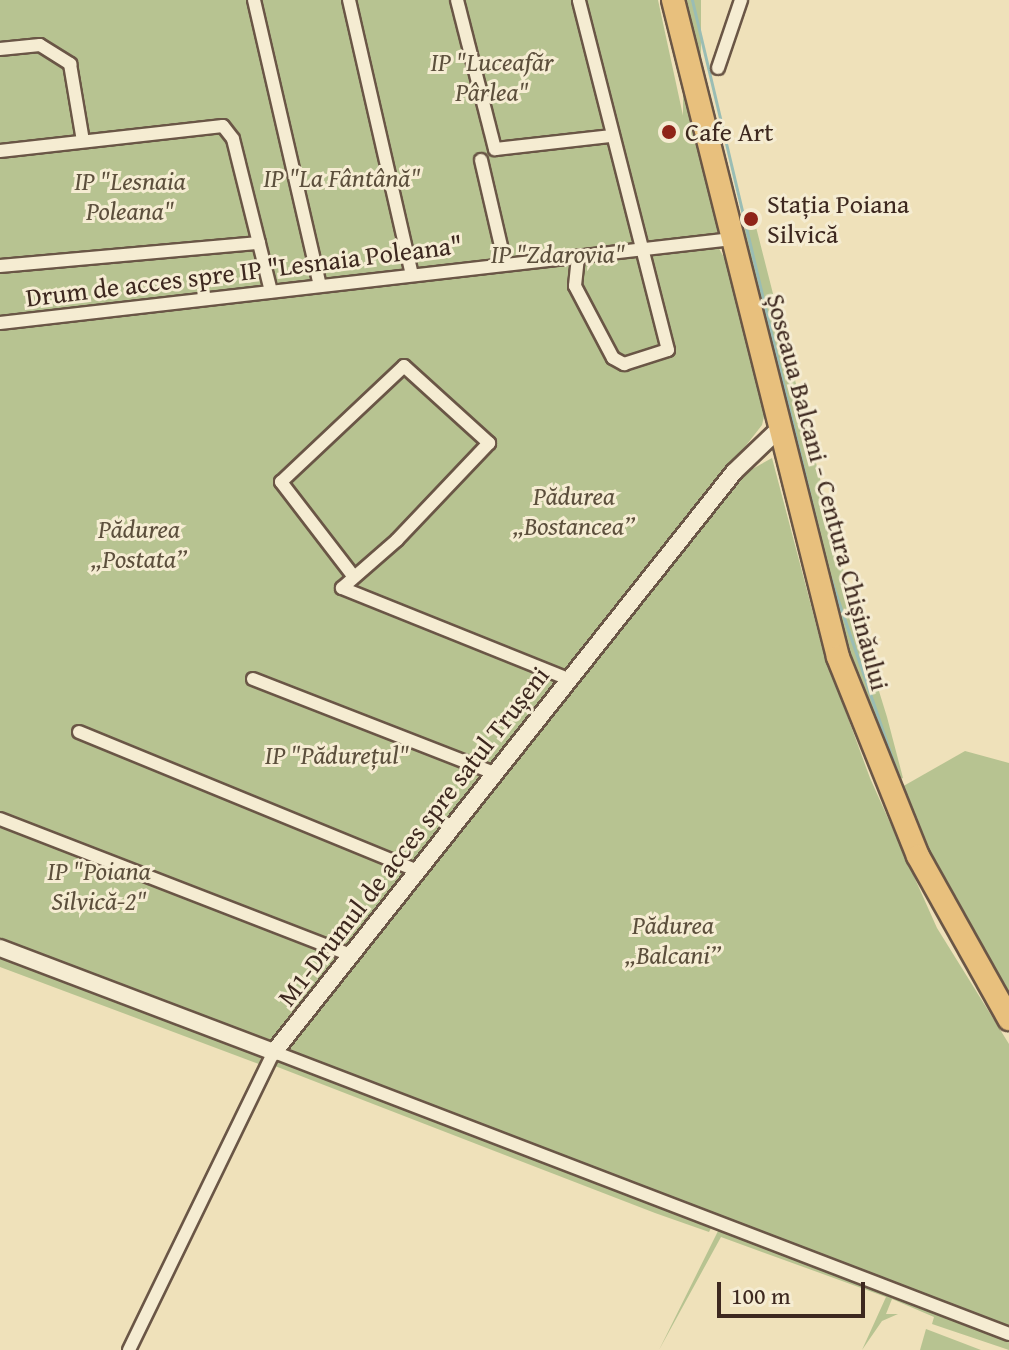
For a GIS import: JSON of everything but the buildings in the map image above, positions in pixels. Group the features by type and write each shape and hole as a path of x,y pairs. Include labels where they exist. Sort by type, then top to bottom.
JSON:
{"highway":[{"name":"Șoseaua Balcani - Centura Chișinăului","path":"673,0 780,428 863,724 918,856 1009,1019"}],"street":[{"path":"254,0 320,285"},
{"path":"349,0 411,271"},
{"path":"457,0 495,149 610,136"},
{"path":"578,257 575,286 613,358 624,364 662,355 670,343 620,146 610,136 579,0"},
{"path":"718,68 741,0"},
{"path":"0,49 40,45 70,64 83,141"},
{"path":"0,151 223,126 233,139 271,291"},
{"path":"481,160 505,263"},
{"name":"Drum de acces spre IP \"Lesnaia Poleana\"","path":"0,323 320,285 411,271 578,257 732,239"},
{"path":"0,266 259,243"},
{"path":"354,577 281,482 404,366 489,443 354,577 342,588 568,679"},
{"name":"M1-Drumul de acces spre satul Trușeni","path":"274,1052 348,954 734,472 780,428"},
{"path":"253,679 494,773"},
{"path":"79,732 415,870"},
{"path":"0,819 348,954"},
{"path":"0,948 1009,1334"},
{"path":"129,1350 274,1052"}],"green space":[{"path":"0,0 658,0 690,148 698,147 720,227 713,238 730,268 766,408 762,425 489,775 338,954 276,1042 0,941"},
{"path":"683,0 701,0 701,214 683,214"},
{"path":"755,223 852,604 903,778 897,780 842,640 742,242 745,227"},
{"name":"Pădurea „Balcani”","path":"772,458 822,647 870,778 937,928 1009,1044 1009,1328 288,1050 738,477"},
{"path":"965,751 1009,763 1009,993 943,881 900,788"},
{"path":"0,954 262,1055 259,1064 0,967"},
{"path":"280,1058 713,1224 709,1232 655,1213 275,1066"},
{"path":"720,1227 1009,1337 1009,1350 932,1324 934,1317 892,1299 886,1314 898,1314 882,1321 862,1350 886,1297 721,1237 659,1350"},
{"path":"926,1329 981,1350 920,1350"}],"waterway":[{"path":"692,0 824,556"},
{"path":"828,571 898,776"},
{"path":"904,790 906,795"}],"place":[{"name":"Cafe Art","path":"669,132"},
{"name":"Stația Poiana Silvică","path":"751,219"}],"park label":[{"name":"IP \"Luceafăr Pârlea\"","path":"492,77"},
{"name":"IP \"La Fântână\"","path":"342,178"},
{"name":"IP \"Lesnaia Poleana\"","path":"130,196"},
{"name":"IP \"Zdarovia\"","path":"558,254"},
{"name":"Pădurea „Bostancea”","path":"574,511"},
{"name":"Pădurea „Postata”","path":"139,544"},
{"name":"IP \"Pădurețul\"","path":"337,755"},
{"name":"IP \"Poiana Silvică-2\"","path":"99,886"}]}
